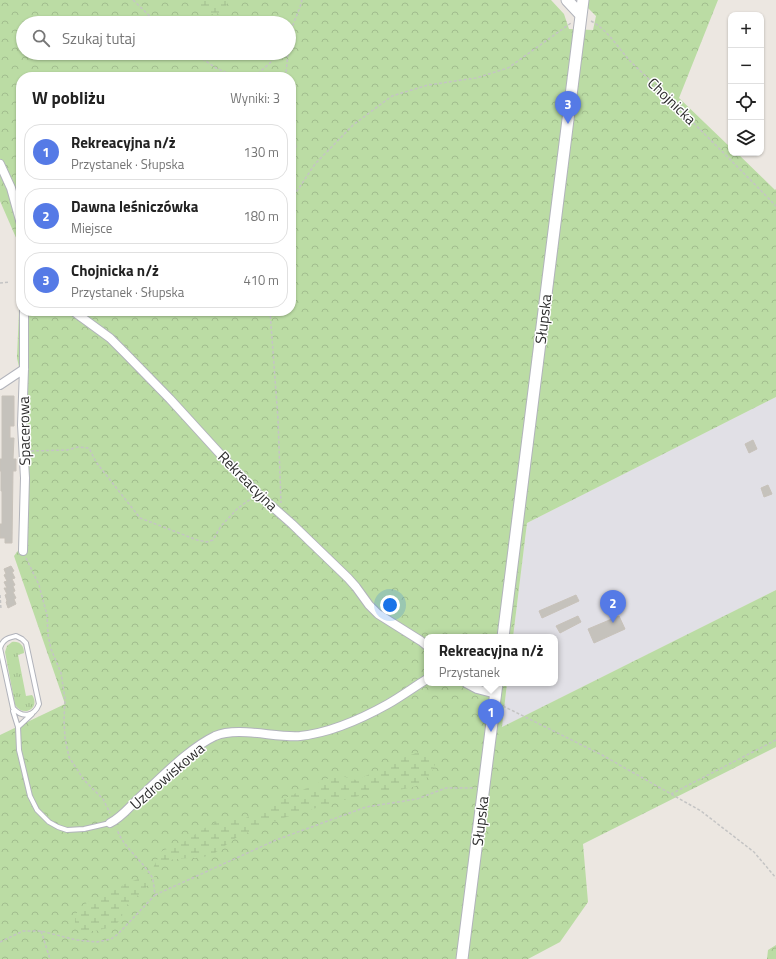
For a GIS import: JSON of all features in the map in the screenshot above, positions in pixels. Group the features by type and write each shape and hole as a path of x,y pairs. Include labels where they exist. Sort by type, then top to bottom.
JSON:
{"street":[{"path":"567,0 581,15"},
{"name":"Słupska","path":"503,634 583,0"},
{"path":"0,164 11,188 16,206"},
{"name":"Spacerowa","path":"24,316 22,425 25,478 24,551"},
{"name":"Rekreacyjna","path":"80,316 110,338 150,378 258,494 356,586 369,605 378,614 424,643"},
{"path":"0,385 24,369"},
{"name":"Uzdrowiskowa","path":"112,821 125,812 182,758 198,746 214,737 221,734 240,733 286,737 301,736 323,731 355,720 379,708 424,681"},
{"path":"473,686 478,688 497,688"},
{"name":"Słupska","path":"462,959 497,688"}],"lane":[{"name":"Uzdrowiskowa","path":"33,713 39,704 26,643 16,636 6,639 0,648 18,727 19,750 30,796 37,810 58,827 67,830 84,829 112,821"},
{"path":"13,708 17,713 22,715 33,713"},
{"path":"18,727 33,713"}],"path":[{"path":"133,0 150,16"},
{"path":"296,18 302,0"},
{"path":"296,192 315,164 342,136 353,125 392,96 428,85 476,78 508,68 581,15"},
{"name":"Chojnicka","path":"581,15 602,28 626,57 679,107 776,206"},
{"path":"204,60 225,72"},
{"path":"260,72 272,60"},
{"path":"286,72 287,60"},
{"path":"0,283 10,282"},
{"path":"270,316 278,419 282,515"},
{"path":"23,452 67,450 78,447 89,448 96,462 140,518 197,540 208,542 213,540 221,526 238,508 258,494"},
{"path":"24,551 39,585 47,615 48,635 51,649 61,673 65,699 65,738 69,757 84,780 103,799 119,837 152,878 155,895"},
{"path":"0,595 0,609"},
{"path":"500,704 602,755 702,811 754,852 776,878"},
{"path":"671,794 776,740"},
{"path":"0,942 23,931 41,931 97,942 111,939 118,934 155,895 276,840 366,807 417,799 446,788 484,788"},
{"path":"41,931 50,959"}],"shaded area":[{"path":"776,397 776,590 502,727 507,686 558,686 558,634 513,634 527,523"}],"green space":[{"path":"0,0 551,0 564,14 569,29 593,30 596,16 586,6 587,0 718,0 679,98 728,145 728,156 740,156 775,190 776,189 776,397 527,523 513,634 424,634 424,686 507,686 502,727 776,590 776,747 583,844 588,902 560,942 528,959 0,959 0,735 65,704 14,556 20,548 21,458 19,437 21,376 17,358 19,316 296,316 296,72 16,72 16,238 0,201"},
{"path":"198,0 228,0 222,11 212,14 204,12"},
{"path":"12,642 19,643 24,650 24,653 18,655 26,696 32,695 34,700 33,707 27,711 19,709 15,705 5,652 7,646"},
{"path":"420,752 431,755 436,762 431,774 417,786 399,790 378,791 329,804 277,820 237,837 215,853 201,858 168,860 144,890 123,909 122,917 115,926 95,931 83,931 75,927 75,915 82,906 90,901 103,897 125,884 143,877 152,870 162,851 182,843 203,829 223,819 242,820 270,805 329,778 342,776 356,780 391,765 407,756"},
{"path":"776,945 776,959 767,959 768,950"}],"building":[{"path":"2,396 14,396 14,426 10,426 10,438 14,438 13,459 16,459 16,471 13,471 12,543 5,543 5,538 0,538 0,524 2,524 0,459 2,459"},
{"path":"753,440 757,449 749,453 745,444"},
{"path":"768,485 772,494 764,497 761,488"},
{"path":"11,566 14,571 12,572 15,578 12,579 15,585 13,586 15,591 13,592 16,598 14,599 16,604 8,608 5,595 7,594 4,588 7,588 4,582 7,581 4,575 6,574 4,569"},
{"path":"576,595 579,601 542,618 539,611"},
{"path":"578,616 581,622 560,633 556,626"},
{"path":"619,616 625,629 594,643 588,629"}],"place":[{"name":"Chojnicka n/ż","path":"568,124"},
{"name":"Dawna leśniczówka","path":"613,623"},
{"name":"Rekreacyjna n/ż","path":"491,732"}]}
